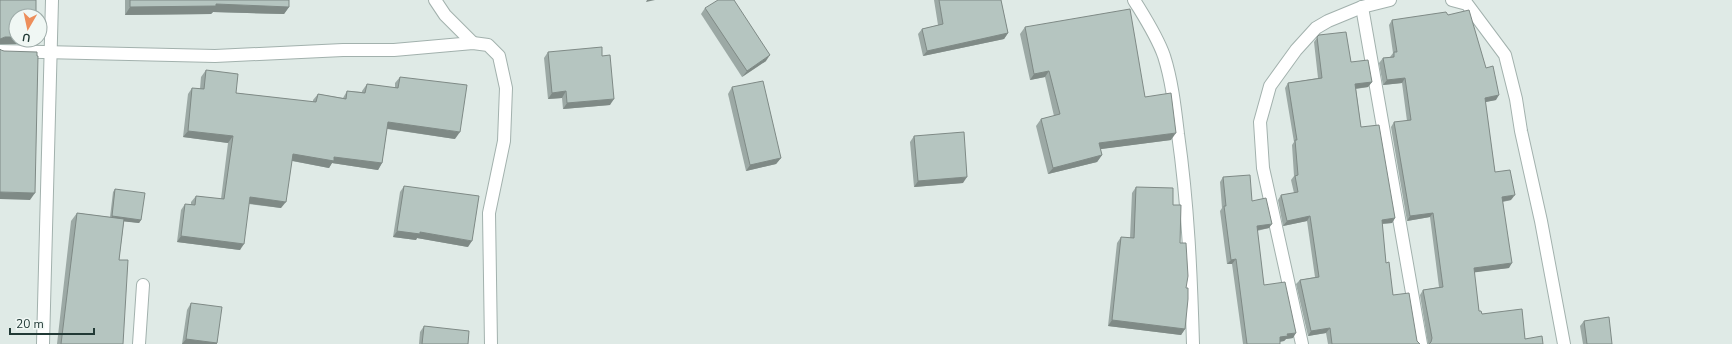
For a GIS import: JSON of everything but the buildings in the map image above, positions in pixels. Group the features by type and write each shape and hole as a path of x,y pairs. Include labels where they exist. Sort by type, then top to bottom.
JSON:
{"street":[{"path":"43,344 52,0"},
{"path":"435,0 445,15 473,43"},
{"path":"1134,0 1150,26 1164,57 1174,99 1183,168 1189,236 1193,344"},
{"path":"1302,344 1263,168 1260,122 1270,86 1296,50 1316,28 1328,21 1362,7 1390,0"},
{"path":"1452,0 1468,4 1505,55 1516,99 1521,131 1541,221 1564,344"},
{"path":"1362,7 1421,344"},
{"path":"0,51 215,56 343,50 394,50 473,43 488,45 499,56 506,88 504,141 489,213 492,344"},
{"path":"139,344 143,285"}]}
